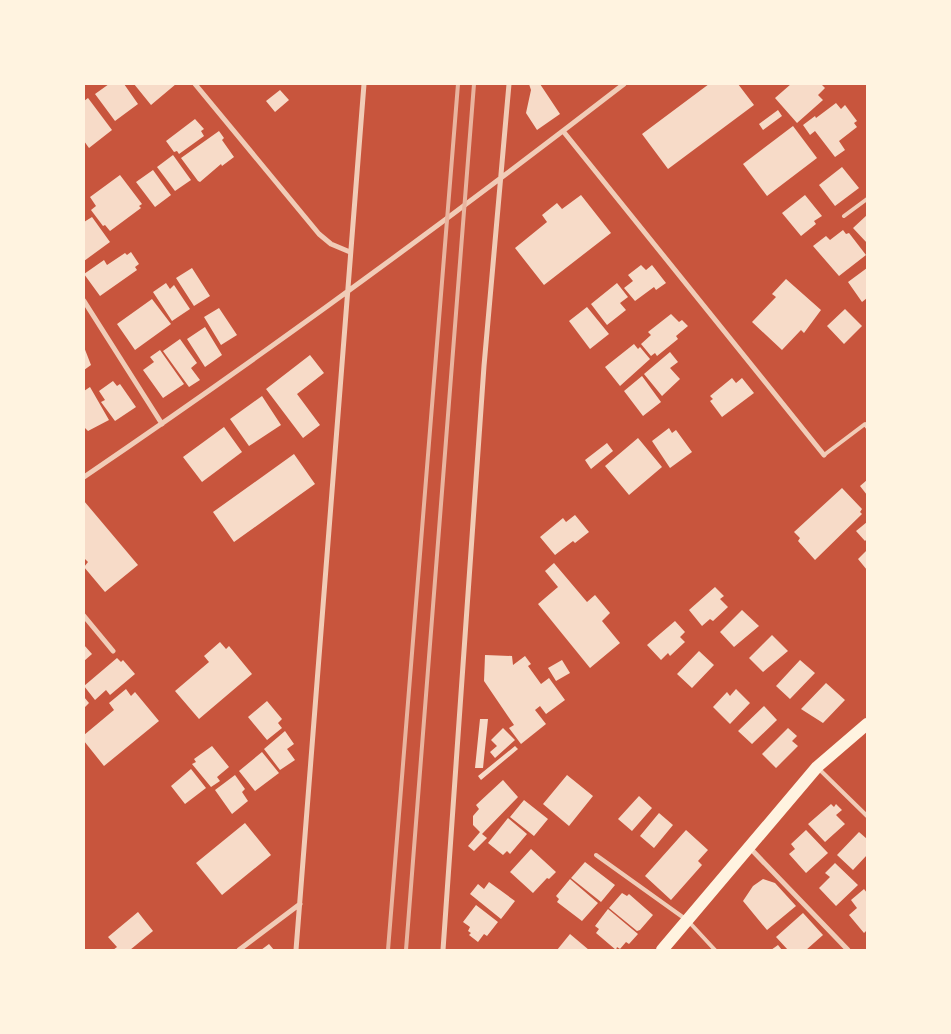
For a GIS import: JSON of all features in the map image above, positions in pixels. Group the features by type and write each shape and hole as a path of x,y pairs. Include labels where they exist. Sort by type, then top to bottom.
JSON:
{"main road":[{"path":"662,950 818,767 867,724"}],"street":[{"path":"195,84 319,234 331,244 350,252"},
{"path":"296,950 364,84"},
{"path":"443,950 484,366 509,84"},
{"path":"84,477 162,424 485,191 624,84"},
{"path":"563,131 824,455"},
{"path":"84,301 162,424"},
{"path":"84,616 113,652"},
{"path":"750,847 848,950"},
{"path":"239,950 300,904"}],"lane":[{"path":"844,216 867,198"},
{"path":"824,455 865,424 867,427"},
{"path":"818,767 867,816"},
{"path":"596,855 687,920 716,950"}],"building":[{"path":"109,84 124,84 138,104 115,121 95,94"},
{"path":"134,84 176,84 151,105"},
{"path":"529,84 540,84 560,114 537,130 526,113 531,90"},
{"path":"709,84 738,84 754,105 668,169 642,134"},
{"path":"791,84 821,84 825,88 818,95 823,100 797,123 775,98"},
{"path":"280,90 289,100 275,112 266,101"},
{"path":"88,98 112,130 89,148 84,141 84,101"},
{"path":"836,103 841,109 845,105 857,121 854,123 857,127 839,141 845,150 835,157 815,131 810,135 803,125"},
{"path":"778,110 782,116 763,130 759,124"},
{"path":"195,119 204,129 201,131 204,136 179,154 177,151 174,152 166,141"},
{"path":"793,126 817,158 767,196 743,164"},
{"path":"219,131 224,138 222,140 234,157 222,166 221,164 200,182 181,158"},
{"path":"173,155 191,180 175,191 157,167"},
{"path":"842,167 859,188 835,206 819,185"},
{"path":"153,170 171,195 155,207 136,182"},
{"path":"120,175 142,204 139,206 141,208 110,231 105,225 103,226 91,210 96,206 90,197"},
{"path":"581,195 611,233 544,285 515,248 547,222 542,215 557,203 562,209"},
{"path":"805,195 822,216 814,221 816,224 801,236 782,213"},
{"path":"867,215 867,243 853,228"},
{"path":"92,217 110,242 84,261 84,222"},
{"path":"843,230 846,234 849,233 866,255 839,276 813,246 826,236 830,240"},
{"path":"131,252 139,264 135,267 137,270 100,296 84,274 104,260 107,265 125,253 127,255"},
{"path":"641,265 646,270 652,265 666,283 656,290 654,287 635,301 624,288 633,281 628,275"},
{"path":"192,268 210,296 194,306 176,278"},
{"path":"867,268 867,298 862,302 848,282"},
{"path":"786,279 821,310 804,333 801,330 782,350 752,322 776,297 772,294"},
{"path":"166,283 170,289 174,285 190,309 172,321 153,292"},
{"path":"617,283 628,297 620,303 626,310 607,325 591,304"},
{"path":"152,299 171,324 135,350 117,324"},
{"path":"587,307 609,334 590,349 569,321"},
{"path":"219,308 237,335 221,345 204,317"},
{"path":"845,309 862,326 844,344 827,326"},
{"path":"671,314 679,322 682,320 688,326 676,336 678,339 657,356 655,353 651,356 641,344 651,335 648,332"},
{"path":"205,327 222,355 205,367 187,339"},
{"path":"180,339 197,363 191,368 200,380 189,387 163,351"},
{"path":"634,344 638,349 640,347 650,359 620,386 605,367"},
{"path":"84,347 91,365 84,370"},
{"path":"160,350 184,384 163,398 143,370 154,362 150,357"},
{"path":"670,352 678,362 670,368 680,379 662,396 644,374"},
{"path":"310,355 324,373 297,394 320,425 303,438 266,389"},
{"path":"642,376 661,402 643,416 624,391"},
{"path":"732,378 736,383 742,378 754,393 722,417 710,401 713,399 710,396"},
{"path":"113,381 117,386 120,384 136,407 115,421 101,402 105,400 99,391"},
{"path":"90,387 109,420 88,431 84,427 84,391"},
{"path":"262,396 281,425 249,446 230,419"},
{"path":"224,427 242,452 202,482 183,457"},
{"path":"669,428 672,433 676,430 692,452 670,468 652,441"},
{"path":"638,438 662,467 629,495 605,466"},
{"path":"607,443 613,451 591,469 585,460"},
{"path":"294,454 315,484 234,542 213,512"},
{"path":"867,480 867,495 860,486"},
{"path":"842,488 862,509 860,512 862,514 815,560 798,541 800,538 794,532"},
{"path":"84,501 138,565 105,592 84,567 88,562 84,558"},
{"path":"575,515 589,532 575,543 573,541 555,555 540,537 563,518 566,522"},
{"path":"867,522 867,539 865,541 856,531"},
{"path":"867,550 867,570 858,559"},
{"path":"554,563 587,602 595,595 610,613 602,621 620,643 590,668 538,604 558,587 545,571"},
{"path":"715,587 724,596 720,599 728,607 713,621 710,619 702,626 689,610"},
{"path":"742,610 759,626 734,647 720,632"},
{"path":"675,621 685,632 680,637 685,642 670,656 668,653 661,660 647,645"},
{"path":"772,635 788,651 763,672 749,658"},
{"path":"220,642 226,649 229,646 252,674 199,719 175,691 209,662 204,656"},
{"path":"84,645 92,654 84,661"},
{"path":"699,651 714,665 692,688 677,674"},
{"path":"485,655 512,656 513,665 525,656 531,664 528,666 541,684 549,678 565,700 546,714 540,706 535,710 546,724 521,744 509,728 514,725 484,681"},
{"path":"117,658 121,662 123,660 135,674 110,695 106,690 95,700 84,686"},
{"path":"562,660 570,673 556,681 548,668"},
{"path":"800,660 815,673 790,699 776,686"},
{"path":"826,683 845,700 823,723 801,709"},
{"path":"126,689 131,696 135,692 159,721 104,766 84,741 84,735 114,710 109,703"},
{"path":"736,689 750,703 730,724 713,707 727,692 730,696"},
{"path":"84,697 89,703 84,708"},
{"path":"267,701 282,719 278,723 282,728 267,740 248,717"},
{"path":"764,706 777,720 752,744 738,731"},
{"path":"480,719 488,719 483,768 475,768"},
{"path":"503,728 515,740 495,758 490,752 497,746 491,740"},
{"path":"788,728 797,736 792,741 798,746 776,768 762,754"},
{"path":"285,731 294,744 287,749 295,760 280,770 264,749"},
{"path":"212,746 229,767 217,777 220,781 211,787 192,764 196,762 194,759"},
{"path":"515,746 518,749 481,780 478,776"},
{"path":"262,752 279,773 255,791 239,771"},
{"path":"191,769 206,788 185,804 171,786"},
{"path":"235,775 245,789 242,792 248,801 232,814 215,790"},
{"path":"567,775 593,796 569,826 543,804"},
{"path":"503,780 518,797 482,834 487,838 474,851 468,846 480,832 473,825 473,816 479,809 476,805"},
{"path":"639,796 652,808 632,831 618,819"},
{"path":"524,800 548,819 534,836 510,817"},
{"path":"831,804 834,807 836,804 842,810 836,815 845,824 825,842 808,824"},
{"path":"659,813 673,825 654,848 640,836"},
{"path":"508,818 527,834 510,854 507,851 503,855 488,843"},
{"path":"245,823 271,855 222,895 196,863"},
{"path":"686,830 708,850 698,861 702,865 671,900 645,876"},
{"path":"806,830 828,853 806,873 789,854 795,849 791,844"},
{"path":"859,832 867,839 867,855 853,870 837,855"},
{"path":"531,849 556,872 549,879 547,878 533,893 510,872"},
{"path":"585,862 615,885 601,902 571,878"},
{"path":"835,863 858,885 836,906 819,888 830,877 825,873"},
{"path":"570,879 598,903 582,921 557,902 559,899 556,896"},
{"path":"763,879 775,883 796,906 767,930 743,901 753,886"},
{"path":"489,882 515,901 501,919 470,894 478,884 484,889"},
{"path":"864,889 867,893 867,930 864,933 849,915 857,908 851,900"},
{"path":"622,893 627,896 629,894 653,915 640,930 637,931 609,908"},
{"path":"476,905 498,922 487,936 484,934 478,942 469,935 471,933 468,931 470,927 463,922"},
{"path":"608,909 638,934 629,944 626,942 620,949 617,947 616,950 596,933 599,929 595,926"},
{"path":"138,912 153,931 130,950 113,950 117,947 108,937"},
{"path":"803,913 823,935 806,950 788,950 776,937"},
{"path":"570,934 589,950 557,950"},
{"path":"269,944 274,950 261,950"},
{"path":"778,945 782,950 771,950"}],"railway":[{"path":"388,950 458,84"},
{"path":"406,950 474,84"}]}
